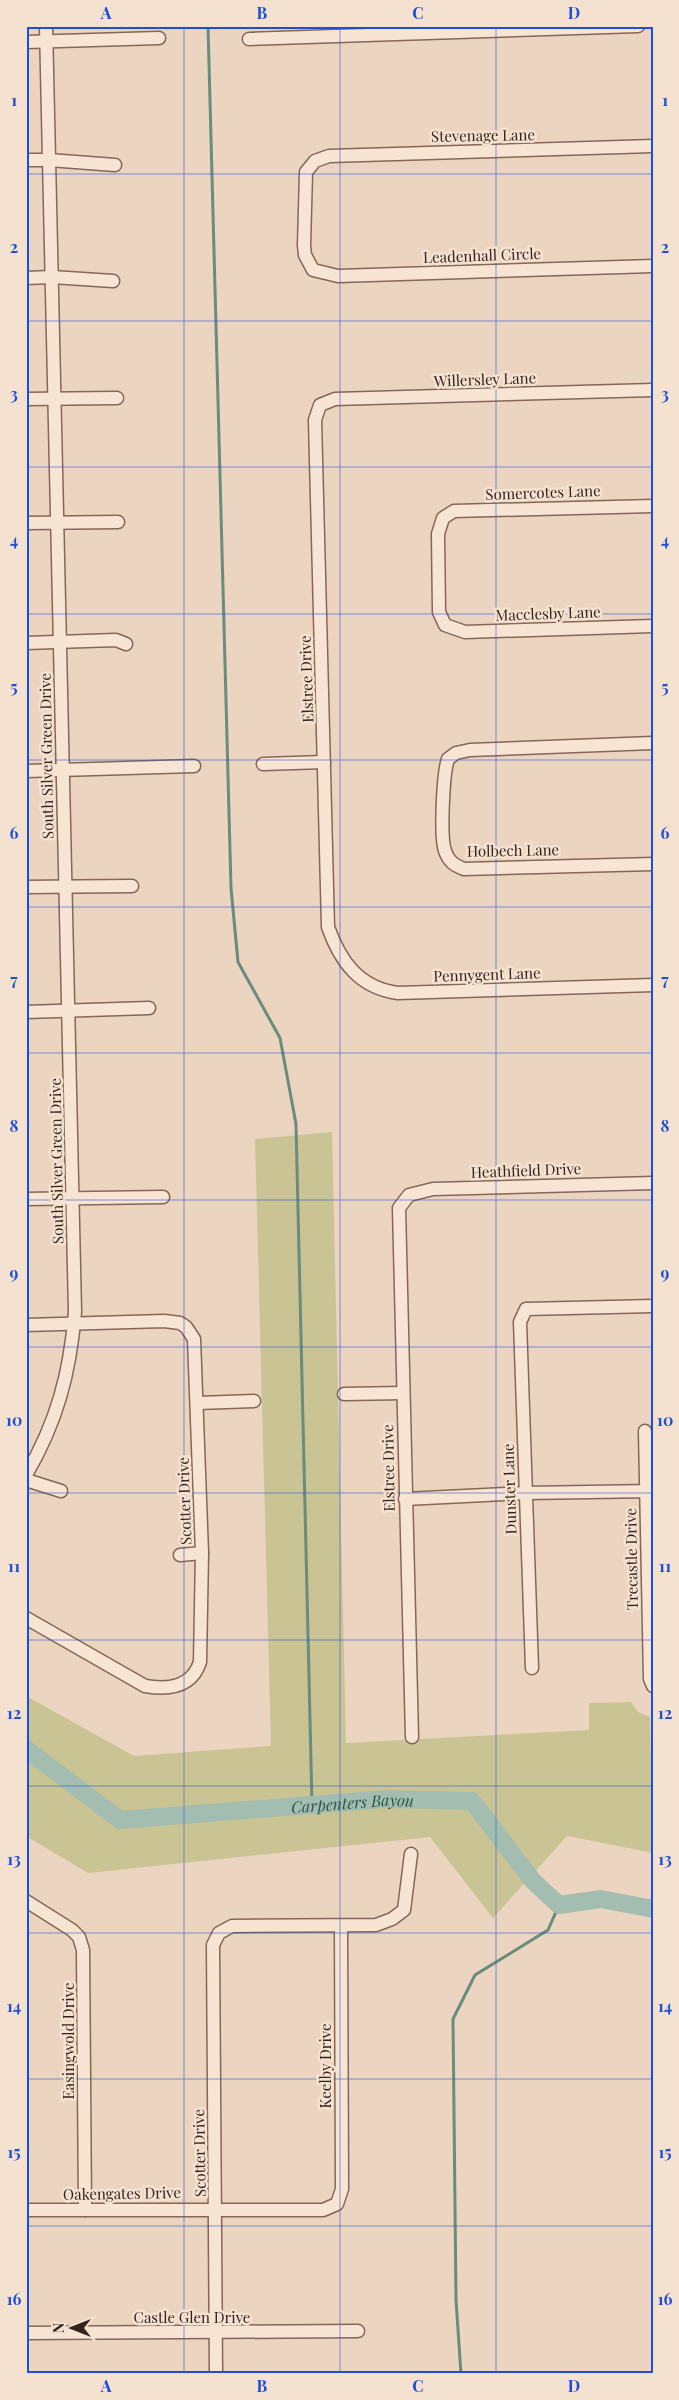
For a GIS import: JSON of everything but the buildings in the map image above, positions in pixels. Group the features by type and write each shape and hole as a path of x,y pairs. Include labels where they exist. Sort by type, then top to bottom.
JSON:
{"street":[{"name":"South Silver Green Drive","path":"26,1476 57,1412 67,1376 74,1324 69,1011 46,26"},
{"path":"250,39 638,26"},
{"path":"26,42 159,38"},
{"name":"Stevenage Lane","path":"313,270 305,255 304,182 306,172 315,161 329,156 342,155 653,146"},
{"path":"26,160 49,160 115,166"},
{"name":"Leadenhall Circle","path":"313,270 338,276 653,266"},
{"path":"26,278 52,277 113,281"},
{"name":"Willersley Lane","path":"320,404 335,399 653,390"},
{"path":"26,399 55,397 117,398"},
{"name":"Elstree Drive","path":"320,404 315,420 328,927 340,951"},
{"name":"Somercotes Lane","path":"445,625 439,612 440,523 443,518 454,511 653,506"},
{"path":"26,523 118,522"},
{"name":"Macclesby Lane","path":"445,625 465,632 653,626"},
{"path":"26,643 116,640 126,644"},
{"name":"Holbech Lane","path":"653,743 470,750 456,753 448,759 444,782 445,850 452,864 464,869 653,864"},
{"path":"263,764 324,762"},
{"path":"26,771 194,766"},
{"path":"26,887 132,886"},
{"name":"Pennygent Lane","path":"340,951 358,978 383,991 398,993 653,986"},
{"path":"26,1012 149,1008"},
{"name":"Heathfield Drive","path":"404,1199 419,1191 433,1189 653,1183"},
{"path":"26,1199 163,1197"},
{"name":"Elstree Drive","path":"404,1199 400,1208 399,1240 412,1737"},
{"name":"Dunster Lane","path":"532,1668 520,1322 526,1309 653,1306"},
{"name":"Scotter Drive","path":"26,1618 145,1686 156,1688 183,1685 197,1671 200,1662 202,1553 198,1403 194,1339 190,1332 180,1323 172,1321 74,1324"},
{"path":"26,1325 74,1324"},
{"path":"344,1394 403,1393"},
{"path":"198,1403 254,1401"},
{"name":"Trecastle Drive","path":"645,1431 649,1491 650,1679 653,1686"},
{"path":"26,1480 61,1491"},
{"path":"405,1499 526,1493 649,1491"},
{"path":"180,1556 202,1553"},
{"path":"341,1926 376,1925 392,1919 404,1910 411,1854"},
{"name":"Easingwold Drive","path":"26,1901 72,1930 79,1937 83,1950 85,2210"},
{"name":"Scotter Drive","path":"216,2374 213,1945 219,1933 232,1926 341,1926"},
{"name":"Keelby Drive","path":"337,2204 342,2189 341,1926"},
{"name":"Oakengates Drive","path":"26,2210 323,2210 337,2204"},
{"name":"Castle Glen Drive","path":"26,2333 358,2331"}],"shaded area":[{"path":"332,1132 346,1743 589,1730 589,1703 631,1702 638,1712 650,1717 653,1853 567,1836 493,1918 430,1837 88,1873 26,1836 26,1696 134,1756 271,1746 255,1139"}],"waterway":[{"path":"208,26 231,888 238,962 280,1038 296,1124 312,1805"},
{"name":"Carpenters Bayou","path":"26,1749 120,1820 386,1799 472,1801 533,1881 559,1905 601,1899 653,1909"},
{"path":"461,2374 456,2300 453,2019 475,1975 548,1930 559,1905"}]}
